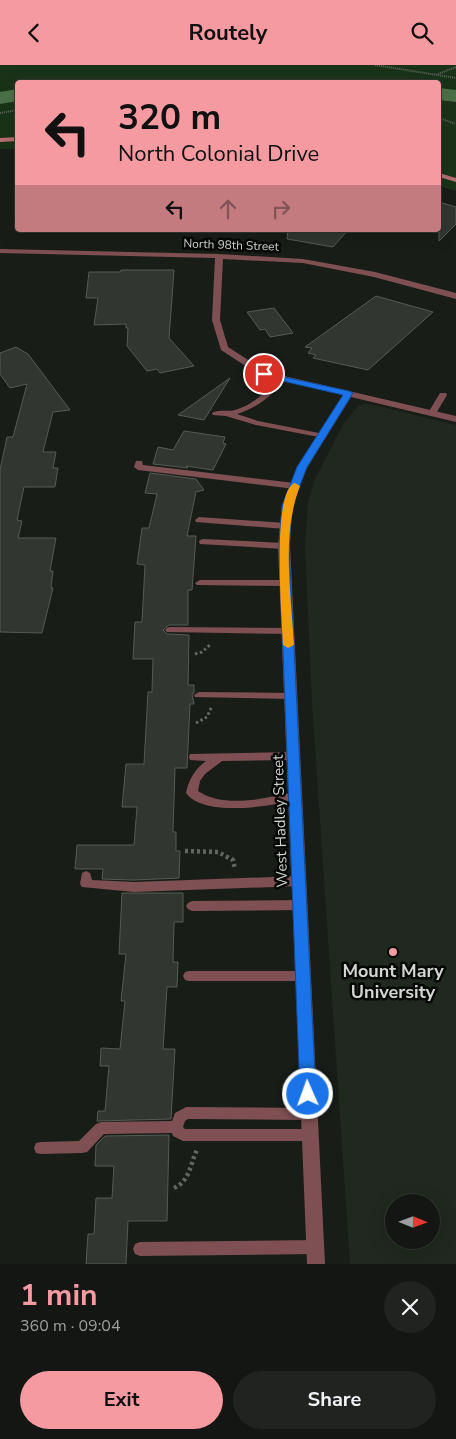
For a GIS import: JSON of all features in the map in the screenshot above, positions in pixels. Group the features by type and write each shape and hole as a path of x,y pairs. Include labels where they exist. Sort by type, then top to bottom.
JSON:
{"street":[{"path":"0,140 15,139"},
{"path":"441,176 456,180"},
{"name":"North 98th Street","path":"0,251 218,256 303,261 376,275 456,296"},
{"path":"218,256 216,320 224,348 264,374 456,419"},
{"name":"West Hadley Street","path":"316,1264 284,546 287,506 302,467 349,393"}],"lane":[{"path":"228,415 245,410 263,397 283,378"},
{"path":"432,413 443,395"},
{"path":"216,413 321,436"},
{"path":"139,463 138,467 295,486"},
{"path":"199,520 286,526"},
{"path":"203,542 284,546"},
{"path":"200,583 286,583"},
{"path":"170,630 288,631"},
{"path":"199,695 291,695"},
{"path":"194,757 293,756"},
{"path":"220,757 212,761 196,777 192,793 198,799 206,802 248,803 295,796"},
{"path":"86,877 86,884 134,887 299,881"},
{"path":"192,906 300,905"},
{"path":"189,975 303,975"},
{"path":"309,1114 186,1113 180,1117 176,1127 178,1132 183,1135 310,1135"},
{"path":"41,1148 82,1147 101,1128 176,1127"},
{"path":"140,1249 315,1247"}],"path":[{"path":"375,65 456,77"},
{"path":"438,74 456,67"},
{"path":"0,113 15,110"},
{"path":"441,119 456,125"},
{"path":"196,723 207,717 210,713 213,695"},
{"path":"185,851 218,852 228,856 235,865 236,884"},
{"path":"174,1189 185,1182 195,1153 202,1143 212,1135"}],"shaded area":[{"name":"Mount Mary University","path":"370,404 456,425 456,1264 350,1264 312,702 305,547 308,502 315,479 344,423 359,405"}],"green space":[{"path":"0,65 456,65 456,191 441,187 441,80 15,80 15,149 0,149"}],"building":[{"path":"441,203 456,207 456,224 439,241 439,232 441,232"},
{"path":"288,232 346,232 333,247 287,239"},
{"path":"121,270 174,270 169,338 194,366 160,373 157,369 147,371 127,346 128,328 126,328 126,324 94,325 98,298 86,298 89,272 120,272"},
{"path":"376,296 433,312 368,370 313,358 316,355 308,353 312,348 305,347"},
{"path":"274,308 293,333 270,337 265,329 260,330 247,312"},
{"path":"16,347 28,354 70,410 53,412 43,452 56,452 53,468 58,468 55,487 24,487 17,520 22,521 18,538 56,538 50,571 53,571 51,588 53,588 42,633 0,632 0,470 7,437 13,437 27,384 10,388 0,374 0,353"},
{"path":"230,378 204,420 178,415"},
{"path":"184,431 225,437 223,443 226,444 213,470 153,464 158,447 173,450"},
{"path":"150,473 196,479 204,490 196,492 187,536 196,536 192,590 188,590 188,625 169,625 163,630 167,634 189,635 188,685 194,685 194,693 192,694 194,704 190,704 187,768 175,768 173,832 176,832 176,851 180,851 179,878 102,879 103,869 75,869 77,845 134,845 137,807 122,807 126,764 144,764 148,692 152,692 153,659 133,659 135,622 142,622 145,565 137,564 142,528 149,528 157,494 145,493"},
{"path":"122,893 183,893 183,922 174,922 173,962 178,962 177,987 167,987 163,1049 175,1049 171,1119 97,1121 98,1111 105,1111 109,1066 100,1066 101,1048 120,1049 125,1001 121,1001 126,954 119,954"},
{"path":"169,1135 167,1221 128,1221 126,1264 86,1264 88,1234 94,1234 96,1198 112,1198 114,1166 95,1166 96,1145 105,1136"}],"waterway":[{"path":"441,94 456,96"},
{"path":"0,98 15,96"}],"slow traffic":[{"path":"288,645 284,546 287,506 295,486"}],"place":[{"name":"Mount Mary University","path":"393,952"}],"route":[{"path":"264,374 349,393 302,467 287,506 284,546 308,1094"}]}
